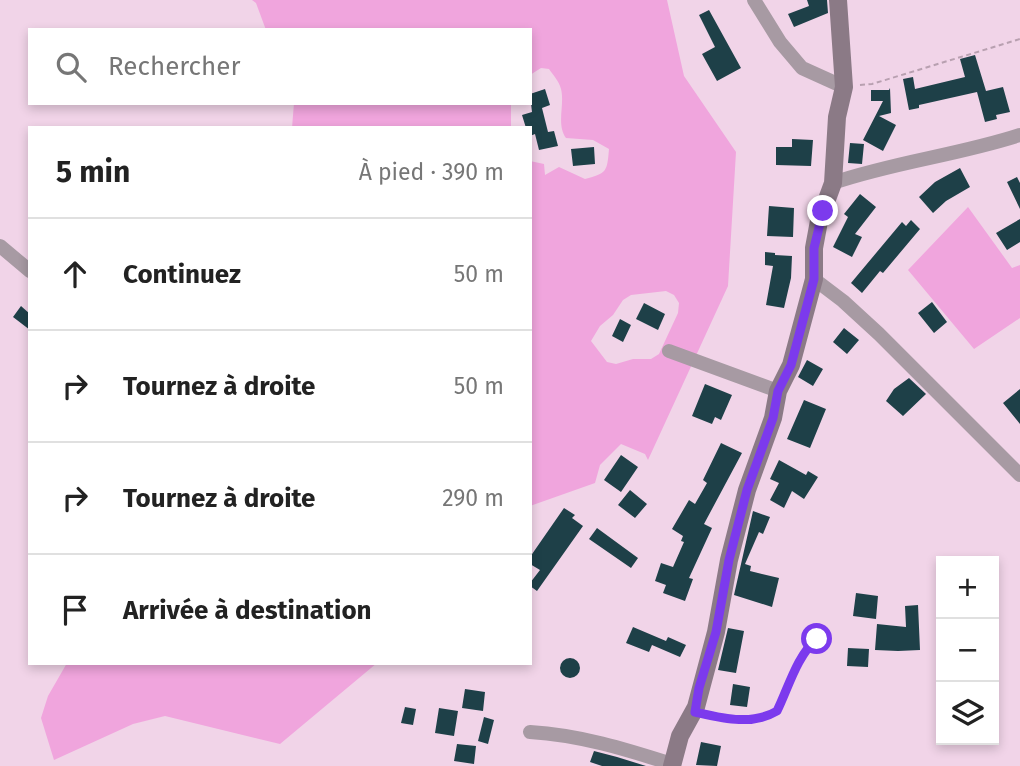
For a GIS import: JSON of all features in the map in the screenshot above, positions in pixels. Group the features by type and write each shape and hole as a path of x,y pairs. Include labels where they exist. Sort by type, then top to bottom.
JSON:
{"street":[{"path":"754,0 779,42 802,68 844,87"},
{"path":"530,732 559,734 599,742 672,765 680,736 695,707 716,632 729,560 747,490 773,418 778,391 791,365 814,279 814,248 819,221 833,183 837,117 844,87 838,0"},
{"path":"833,183 865,172 979,149 1020,135"},
{"path":"0,246 28,269"},
{"path":"814,279 879,334 1020,475"},
{"path":"669,351 778,391"}],"path":[{"path":"844,87 872,84 1020,38"},
{"path":"695,707 695,712 723,719 753,720 771,715 777,711 810,644 817,639"}],"shaded area":[{"path":"252,0 667,0 684,76 736,152 728,286 648,460 645,454 621,444 600,465 595,483 532,505 532,161 544,164 545,175 559,167 585,179 602,173 608,163 609,149 593,140 566,138 561,121 562,95 557,81 549,69 541,68 532,74 532,28 265,28 256,3","holes":["666,291 674,295 679,303 678,313 659,354 651,359 633,359 616,364 607,362 591,341 600,326 613,315 623,300 631,295"]},
{"path":"294,105 511,105 511,126 292,126"},
{"path":"968,207 1012,268 1020,265 1020,318 974,349 908,270"},
{"path":"66,665 375,665 280,744 165,716 133,724 54,760 41,718 48,696"}],"building":[{"path":"807,0 827,0 828,13 794,27 788,14 809,6"},
{"path":"709,10 741,68 717,81 702,54 715,47 699,15"},
{"path":"975,55 986,91 1003,87 1010,112 996,115 997,119 985,122 977,92 919,105 919,108 909,110 903,79 913,77 915,89 965,77 960,59"},
{"path":"890,88 891,113 879,116 896,125 883,151 863,140 883,101 871,101 871,90"},
{"path":"545,89 550,105 542,108 548,132 554,131 558,146 539,150 535,134 532,135 532,126 525,126 522,115 532,112 532,93"},
{"path":"792,139 813,140 811,166 776,165 776,147 792,147"},
{"path":"850,143 864,144 862,164 848,163"},
{"path":"594,147 595,164 573,166 571,149"},
{"path":"960,168 970,187 946,201 933,213 919,197 935,182"},
{"path":"1017,177 1020,183 1020,209 1007,182"},
{"path":"860,194 876,207 855,234 862,237 852,257 833,247 848,217 844,214"},
{"path":"769,206 794,208 793,237 767,236"},
{"path":"1020,219 1020,242 1007,250 996,233"},
{"path":"911,220 920,229 883,273 880,271 862,293 851,283 902,222 906,226"},
{"path":"765,252 792,256 791,278 784,308 766,305 773,266 765,265"},
{"path":"932,302 947,322 934,333 918,313"},
{"path":"644,303 665,314 658,330 636,319"},
{"path":"21,306 28,312 28,328 13,317"},
{"path":"620,319 631,325 623,342 612,336"},
{"path":"844,328 859,340 847,354 833,342"},
{"path":"807,360 823,369 813,386 798,377"},
{"path":"909,378 926,394 903,416 886,401 894,389"},
{"path":"705,384 732,395 721,420 715,417 712,424 692,416"},
{"path":"1020,389 1020,424 1003,403"},
{"path":"804,400 826,409 810,448 787,439"},
{"path":"721,443 742,453 704,524 712,528 689,578 693,579 685,601 663,593 666,585 655,581 661,563 673,567 684,542 681,541 683,536 672,529 689,500 695,504 707,483 703,480"},
{"path":"621,455 638,467 621,492 604,480"},
{"path":"779,460 806,475 808,471 818,477 804,499 792,491 784,508 770,500 779,483 770,479"},
{"path":"630,490 647,504 635,518 618,505"},
{"path":"564,508 575,515 572,518 583,526 537,591 532,587 532,580 540,570 532,565 532,554"},
{"path":"753,511 770,517 763,534 759,532 745,564 751,566 750,571 779,578 772,607 734,595"},
{"path":"597,528 638,558 631,568 589,539"},
{"path":"856,593 878,596 876,619 853,616"},
{"path":"918,605 920,650 875,650 877,624 906,627 905,606"},
{"path":"633,627 666,641 668,637 686,645 680,657 652,645 649,652 626,643"},
{"path":"728,628 744,631 736,673 718,670"},
{"path":"848,648 869,649 868,667 847,666"},
{"path":"566,658 574,658 580,668 574,678 566,678 560,672 560,664"},
{"path":"733,684 750,687 747,707 730,705"},
{"path":"465,689 485,692 483,711 462,708"},
{"path":"405,707 416,709 413,725 401,723"},
{"path":"439,708 458,711 454,736 435,733"},
{"path":"484,717 494,720 488,744 478,741"},
{"path":"701,742 721,746 717,766 696,765"},
{"path":"457,744 476,746 474,764 454,761"},
{"path":"594,751 646,766 602,766 590,762"}],"route":[{"path":"817,639 810,644 777,711 771,715 753,720 723,719 695,712 699,688 716,632 729,560 747,490 773,418 778,391 791,365 814,279 814,248 823,211"}]}
